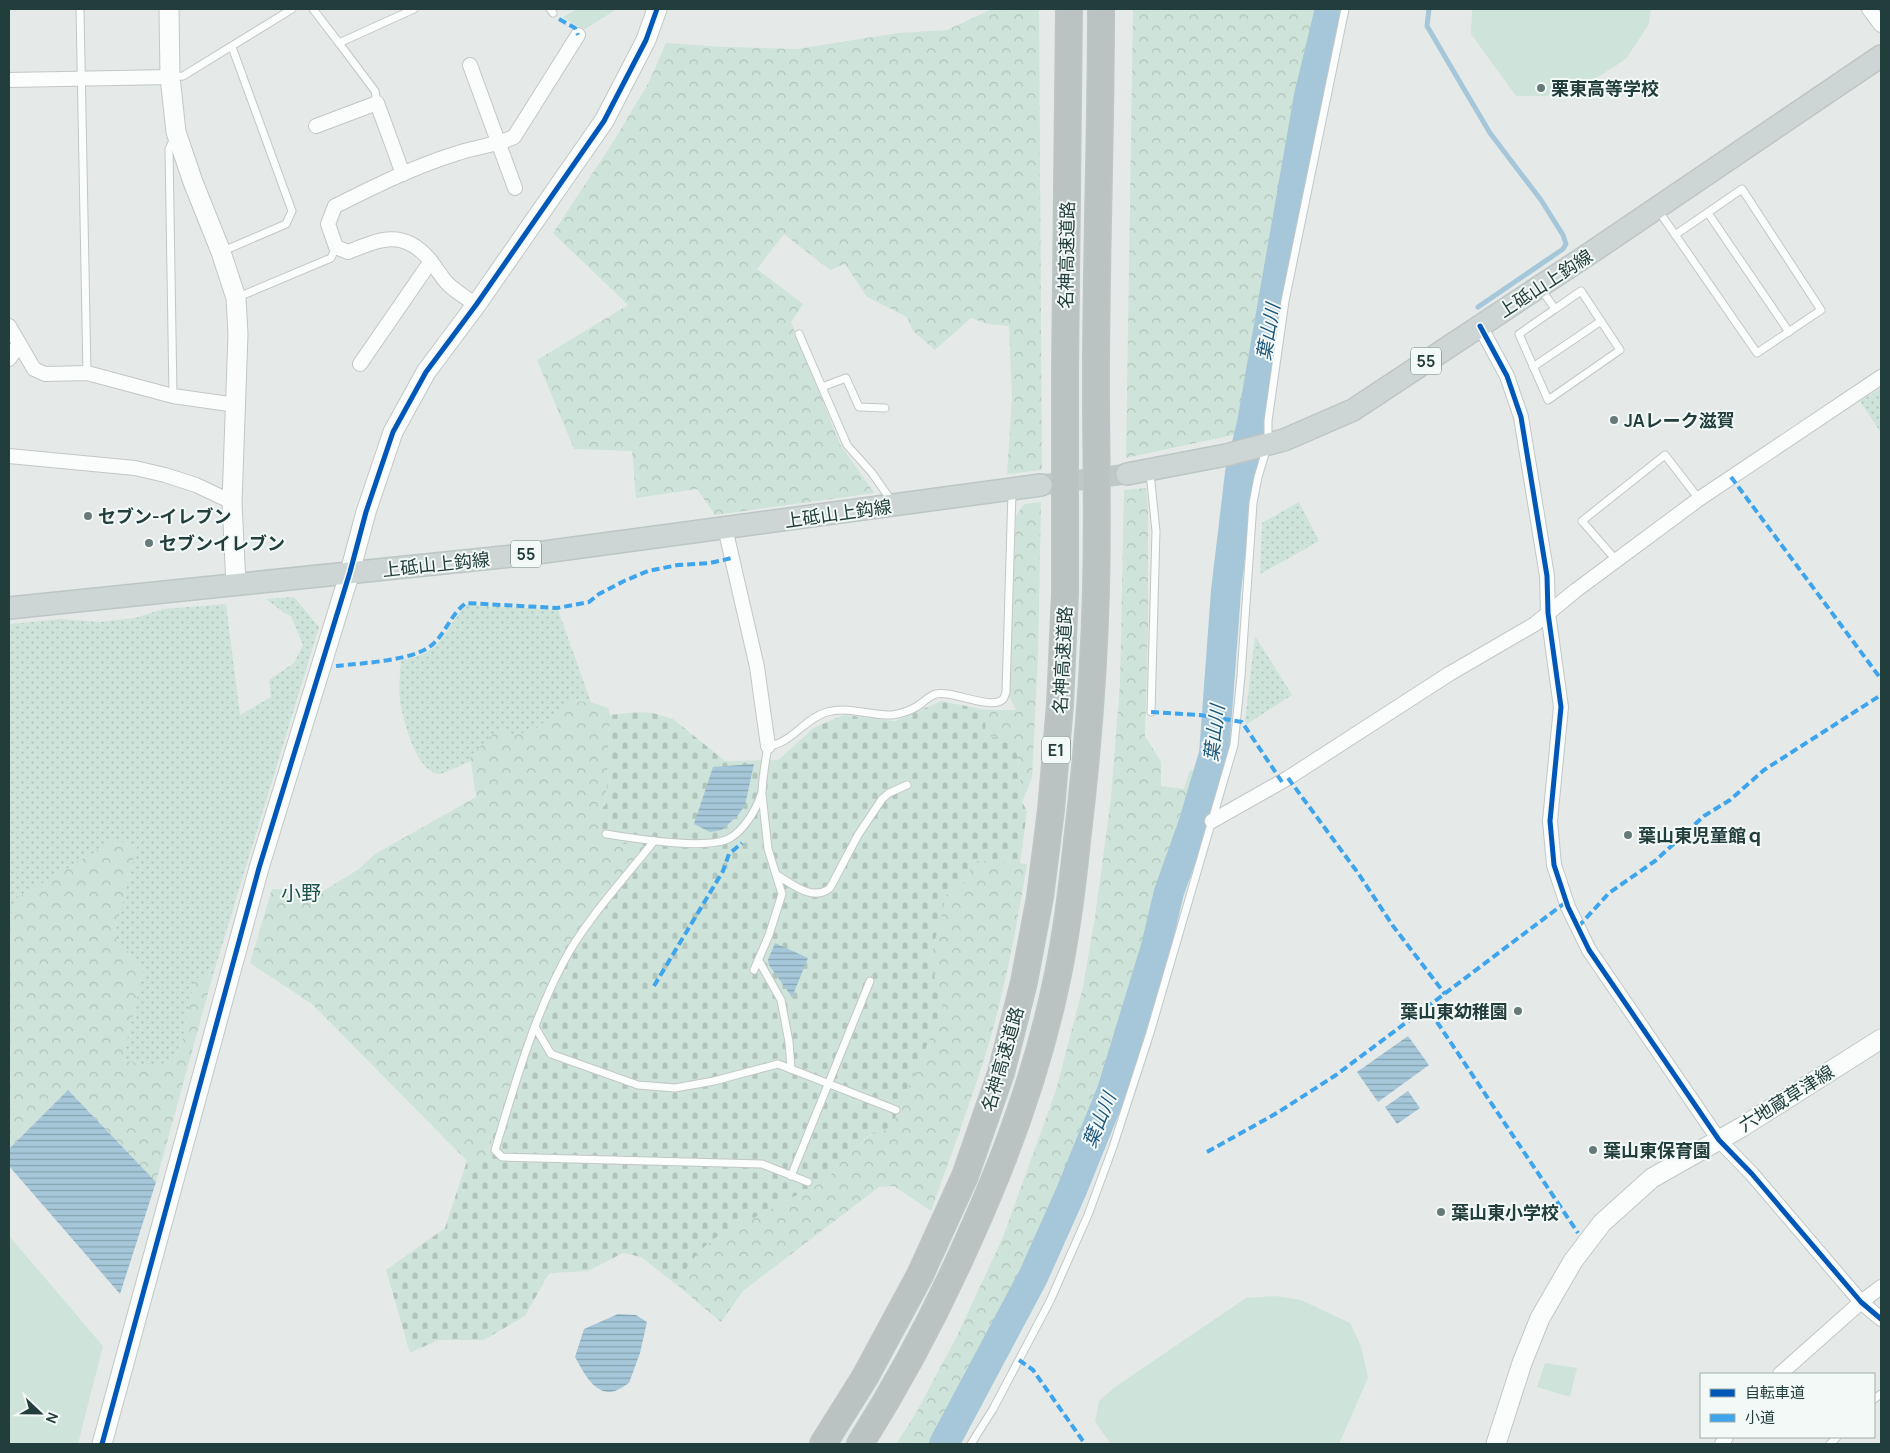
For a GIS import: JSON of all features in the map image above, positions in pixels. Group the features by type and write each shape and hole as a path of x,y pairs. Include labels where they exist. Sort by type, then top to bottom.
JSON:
{"highway":[{"path":"1059,9 1065,372"},
{"name":"名神高速道路","path":"823,1444 865,1378 920,1275 965,1176 1001,1073 1024,982 1041,888 1051,810 1060,704 1065,593 1065,372 1069,9"},
{"name":"名神高速道路","path":"860,1444 891,1396 947,1289 993,1186 1031,1082 1055,988 1070,901 1081,812 1090,708 1096,590 1096,362 1101,9"}],"main road":[{"name":"上砥山上鈎線","path":"1127,474 1226,456 1284,440 1353,410 1657,208 1881,56"},
{"name":"上砥山上鈎線","path":"9,608 522,555 1041,485"}],"street":[{"path":"169,9 170,77 176,132 192,182 221,252 236,298 238,334 232,502 236,585"},
{"path":"102,1444 259,868 350,572 366,512 393,432 426,372 476,305 604,121 646,40 657,9"},
{"path":"1870,9 1881,26"},
{"path":"476,305 447,284 431,261 410,242 395,238 380,240 348,252 336,247 328,224 335,206 403,174 456,154 499,144 514,137 578,35"},
{"path":"470,65 515,188"},
{"path":"9,80 170,77"},
{"path":"316,126 377,103 403,174"},
{"path":"360,364 431,261"},
{"path":"9,326 34,369 45,374 87,373 173,396 236,405"},
{"path":"1480,326 1507,376 1521,417 1547,576 1548,613 1561,706 1550,821 1554,865 1566,902 1589,950 1719,1140 1752,1174 1861,1302 1881,1319"},
{"path":"9,359 19,344"},
{"path":"1212,821 1288,778 1449,674 1536,624 1616,560 1699,499 1881,377"},
{"path":"9,456 134,468 196,485 232,502"},
{"path":"725,528 757,667 768,746"},
{"name":"六地蔵草津線","path":"1498,1444 1522,1363 1540,1318 1573,1261 1602,1222 1652,1178 1719,1140 1881,1039"},
{"path":"1781,1373 1861,1302 1881,1287"}],"lane":[{"path":"80,9 87,373"},
{"path":"170,77 183,76 292,9"},
{"path":"313,9 375,90 377,103"},
{"path":"339,43 414,9"},
{"path":"971,1444 993,1410 1050,1301 1088,1215 1113,1147 1150,1033 1234,745 1242,676 1253,503 1262,445 1268,421 1285,301 1345,9"},
{"path":"221,252 286,224 292,211 232,47"},
{"path":"173,396 169,148 176,132"},
{"path":"1657,208 1675,235 1757,353 1821,310 1742,189 1675,235"},
{"path":"1708,213 1789,332"},
{"path":"236,298 331,258 336,247"},
{"path":"1539,287 1555,309"},
{"path":"1581,292 1620,350 1548,400 1518,334 1555,309 1581,292"},
{"path":"1533,367 1600,321"},
{"path":"799,334 847,445 872,473 894,505"},
{"path":"822,387 846,378 859,407 885,408"},
{"path":"1616,560 1582,520 1665,455 1699,499"},
{"path":"1150,470 1156,531 1151,712"},
{"path":"754,970 759,961 782,894 768,850 762,794 768,746 777,745 825,712 848,709 892,715 906,712 938,693 951,694 984,702 997,702 1003,699 1006,692 1012,489"},
{"path":"777,875 806,892 819,894 825,892 830,888 853,844 882,799 889,793 907,785"},
{"path":"606,834 654,841 717,842 728,839 736,834 750,817 762,794"},
{"path":"654,841 579,937 563,963 535,1027 495,1150 502,1157 762,1164 808,1182"},
{"path":"759,961 781,1000 789,1042 791,1069"},
{"path":"791,1176 870,981"},
{"path":"535,1027 551,1054 638,1085 674,1088 714,1081 778,1064 896,1110"}],"green space":[{"path":"578,9 617,9 582,31 563,17"},
{"path":"992,9 1039,9 1042,470 1007,474 1012,398 1009,326 987,324 971,318 935,350 913,331 907,317 867,297 845,264 830,270 784,234 757,269 803,304 791,322 840,444 874,493 715,515 697,489 636,498 632,451 574,449 537,360 628,305 553,233 613,142 648,84 666,43 797,49 898,33 947,30"},
{"path":"1133,9 1320,9 1298,88 1242,433 1126,458"},
{"name":"栗東高等学校","path":"1472,9 1651,9 1649,24 1626,59 1579,89 1547,96 1516,96 1471,34"},
{"path":"1881,388 1881,433 1860,401"},
{"path":"1146,488 1148,509 1148,626 1145,736 1161,762 1161,786 1184,789 1190,770 1203,772 1182,837 1164,882 1150,949 1092,1125 1043,1239 1007,1312 934,1444 896,1444 916,1413 957,1336 1003,1237 1056,1090 1083,987 1095,917 1111,798 1120,683 1124,490"},
{"path":"1041,502 1038,655 1032,778 1022,802 1018,758 985,735 986,710 1016,710 1009,696 1016,516 1024,504"},
{"path":"1299,502 1319,541 1260,574 1262,523"},
{"path":"294,597 319,627 213,975 195,979 183,1038 173,1062 151,1066 122,1060 144,969 114,936 137,846 9,921 9,624 60,619 99,622 135,618 163,609 226,604 240,715 271,697 269,680 294,663 303,645 291,616 266,599"},
{"path":"466,605 558,610 591,702 571,701 532,732 513,734 470,756 471,761 441,774 433,772 426,767 419,758 409,737 400,701 401,660 425,653 433,647 440,641"},
{"path":"1255,636 1292,695 1247,724 1245,721"},
{"path":"571,701 591,702 608,708 610,715 606,804 599,812 646,846 526,1036 486,1158 467,1161 312,1004 250,963 272,889 323,891 359,869 375,854 476,797 470,756 499,729 513,734 532,732"},
{"path":"941,701 986,710 985,735 1000,739 1014,747 1018,758 1022,802 1027,811 1020,864 970,860 969,880 946,895 930,961 943,1008 891,1127 868,1136 826,1180 715,1238 693,1259 677,1285 641,1257 623,1253 588,1271 550,1273 525,1316 484,1340 438,1340 410,1353 386,1270 445,1228 467,1161 486,1158 526,1036 566,946 646,846 598,841 599,812 606,804 610,715 637,712 653,713 673,719 725,761 778,760 815,727 844,715 895,721"},
{"path":"115,840 137,846 114,936 144,969 122,1060 151,1066 173,1062 183,1038 195,978 213,975 156,1182 68,1090 9,1149 9,921 17,898"},
{"path":"970,860 1027,864 1010,957 987,1050 931,1211 894,1186 879,1187 743,1291 721,1322 677,1285 698,1254 715,1238 826,1180 846,1157 869,1136 891,1127 942,1008 930,961 946,894 969,880"},
{"path":"9,1236 103,1346 78,1444 9,1444"},
{"path":"1276,1296 1301,1300 1350,1323 1361,1346 1368,1378 1339,1444 1111,1444 1095,1422 1099,1401 1115,1387 1246,1298"},
{"path":"1545,1363 1577,1368 1570,1397 1537,1387"}],"water":[{"path":"754,764 745,805 738,815 722,830 710,832 694,824 713,767"},
{"path":"775,943 808,958 792,997 769,965 768,960"},
{"path":"1408,1036 1429,1065 1378,1102 1357,1072"},
{"path":"68,1090 156,1182 120,1294 9,1166 9,1149"},
{"path":"1408,1091 1420,1108 1397,1124 1385,1107"},
{"path":"618,1314 636,1315 647,1322 640,1353 629,1383 615,1391 608,1392 596,1387 590,1381 575,1357 584,1329"}],"waterway":[{"name":"葉山川","path":"944,1444 1033,1277 1071,1192 1112,1091 1156,947 1169,892 1193,825 1214,754 1226,591 1240,473 1252,423 1309,96 1330,9"},
{"path":"1429,9 1427,26 1490,133 1541,200 1563,235 1566,244 1563,249 1478,307"}],"tunnel":[{"path":"1041,485 1127,474"}],"marked path":[{"path":"559,19 575,28 578,35"},
{"path":"1731,477 1881,679"},
{"path":"336,666 389,660 427,648 435,642 466,603 557,608 589,602 599,594 648,571 678,565 710,563 732,558"},
{"path":"1578,927 1609,893 1655,861 1704,816 1730,800 1764,770 1881,695"},
{"path":"1151,712 1200,715 1242,722 1282,782"},
{"path":"1288,778 1358,873 1393,926 1445,994"},
{"path":"654,986 723,871 729,854 742,843"},
{"path":"1566,902 1427,1007 1578,1233"},
{"path":"1207,1152 1277,1113 1336,1075 1427,1007"},
{"path":"1019,1360 1033,1370 1085,1444"}],"cycle path":[{"path":"102,1444 259,868 350,572 366,512 393,432 426,372 476,305 604,121 646,40 657,9"},
{"path":"1480,326 1507,376 1521,417 1547,576 1548,613 1561,707 1550,821 1554,865 1568,907 1589,950 1719,1140 1752,1174 1861,1302 1881,1319"}],"place":[{"name":"栗東高等学校","path":"1541,88"},
{"name":"JAレーク滋賀","path":"1614,420"},
{"name":"セブン-イレブン","path":"88,516"},
{"name":"セブンイレブン","path":"149,543"},
{"name":"葉山東児童館ｑ","path":"1628,835"},
{"name":"葉山東幼稚園","path":"1518,1011"},
{"name":"葉山東保育園","path":"1593,1150"},
{"name":"葉山東小学校","path":"1441,1212"}],"district":[{"name":"小野","path":"301,892"}]}
